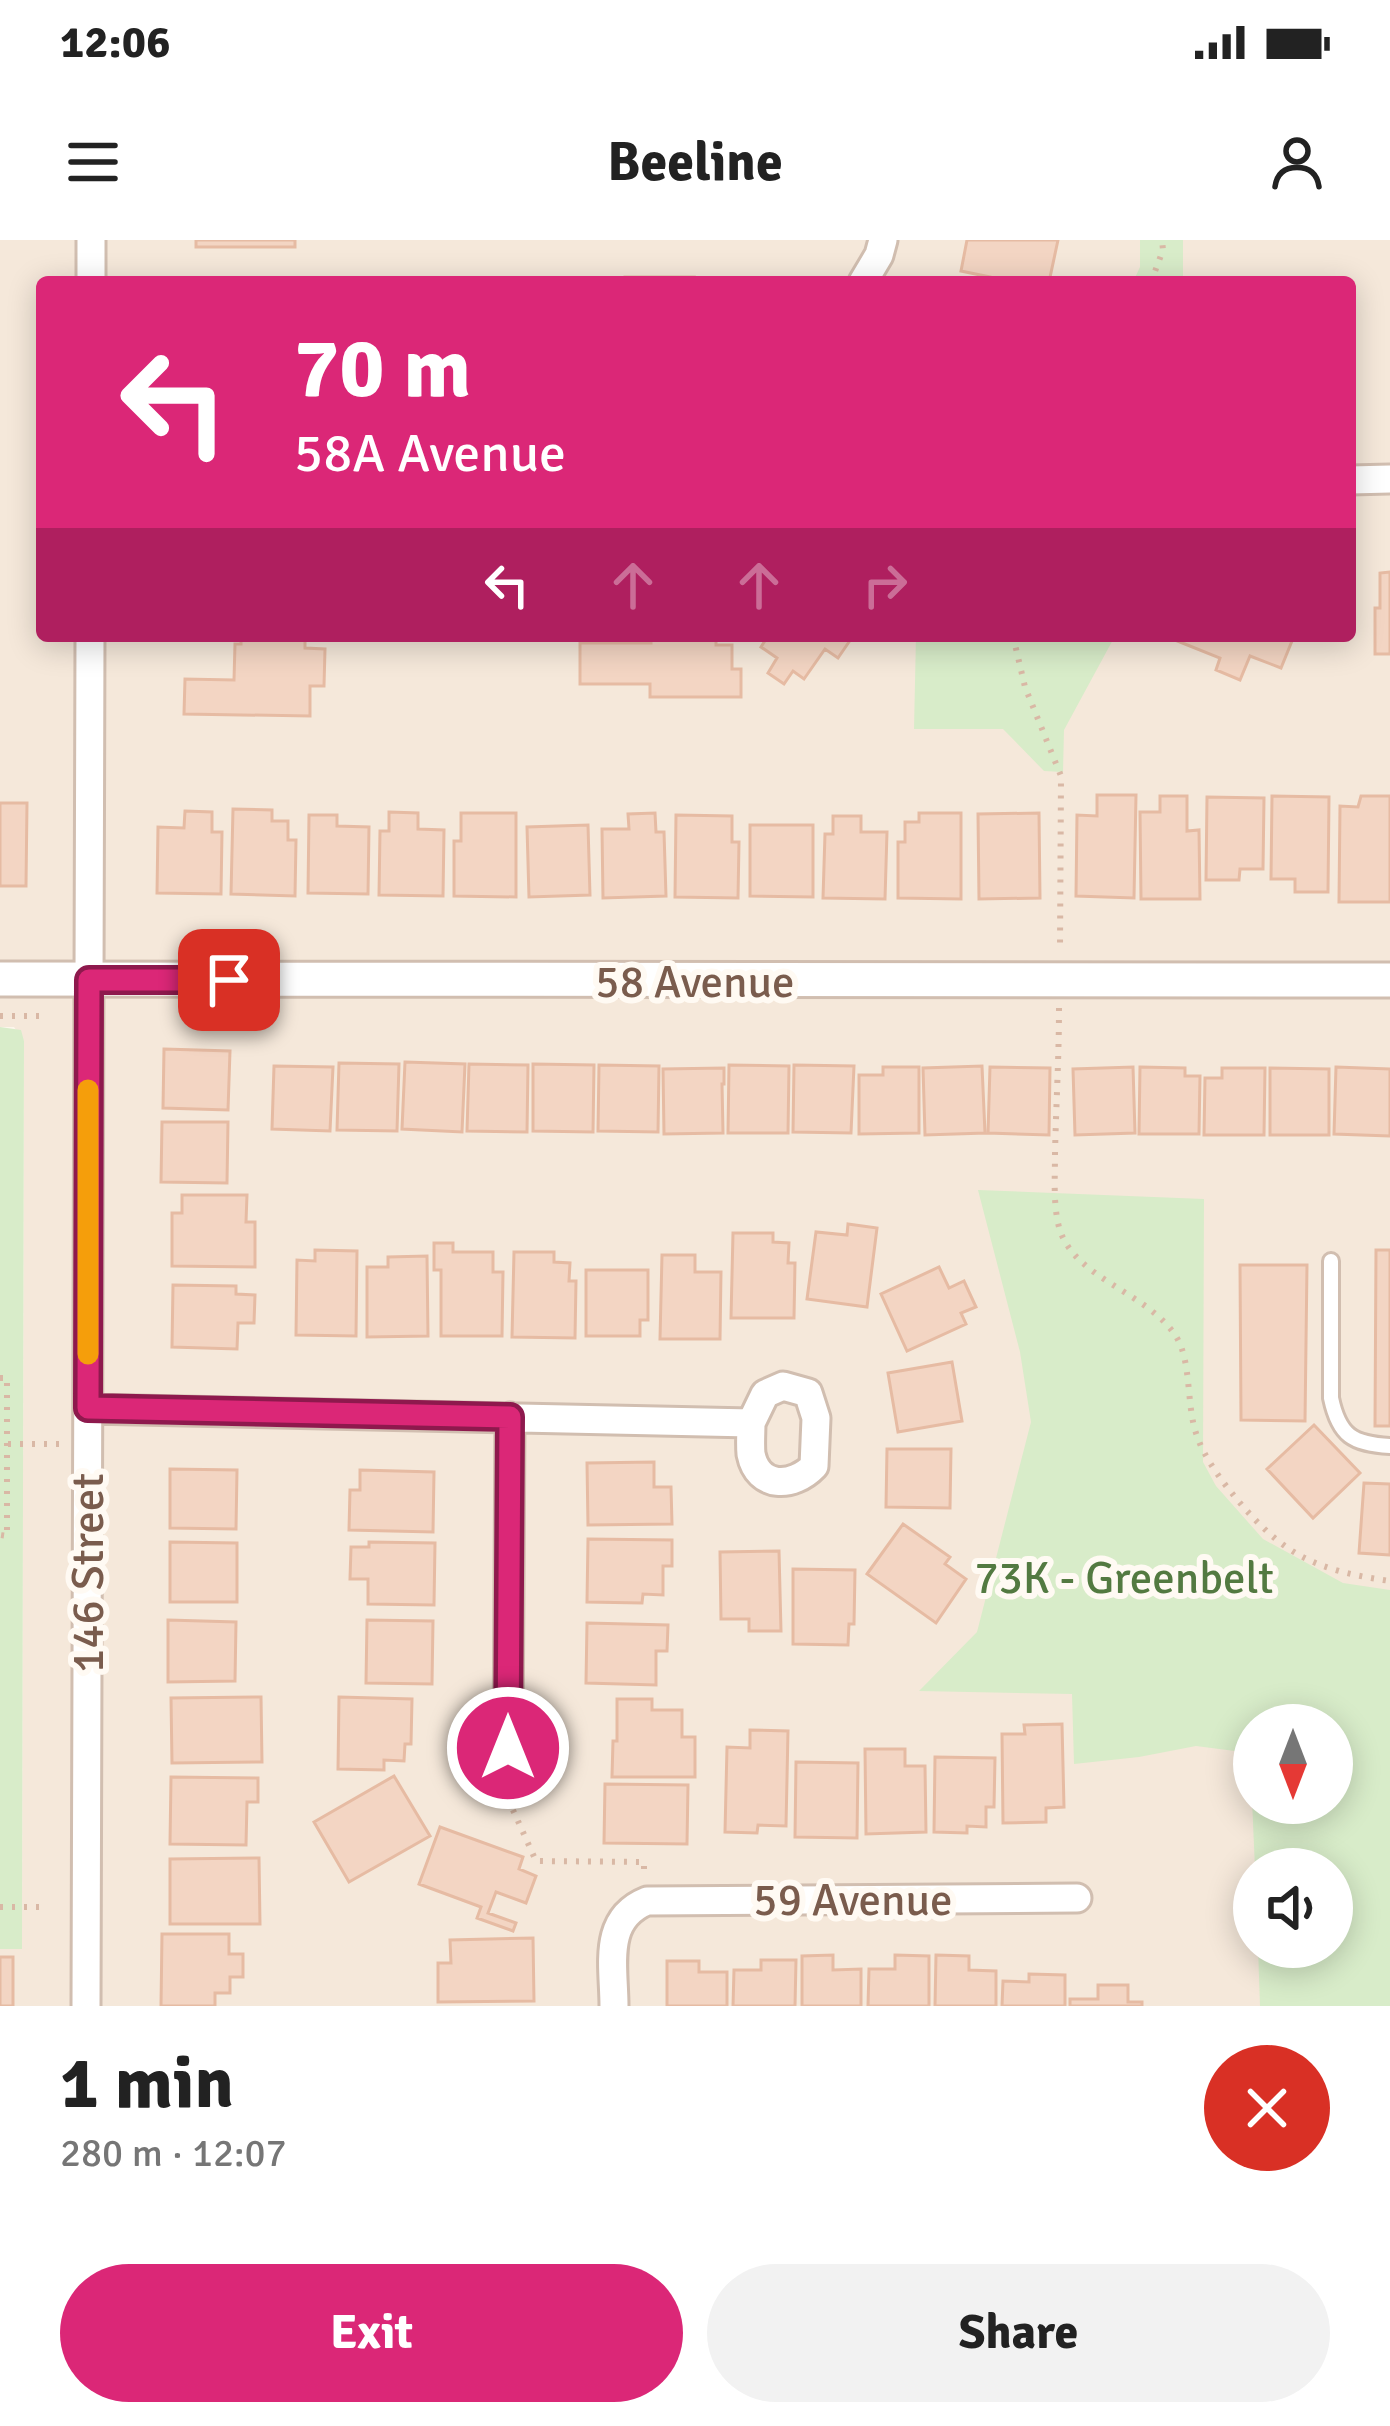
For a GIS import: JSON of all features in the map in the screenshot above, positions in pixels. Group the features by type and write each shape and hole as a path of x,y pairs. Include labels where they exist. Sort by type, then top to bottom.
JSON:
{"street":[{"path":"91,240 91,276"},
{"path":"867,276 883,240"},
{"path":"1356,480 1390,479"},
{"name":"146 Street","path":"86,2006 90,642"},
{"name":"58 Avenue","path":"0,979 1390,980"},
{"path":"88,1408 752,1423"},
{"path":"508,1748 510,1417"},
{"path":"614,2006 617,1924 637,1895"},
{"name":"59 Avenue","path":"637,1895 647,1900 1077,1898"}],"lane":[{"path":"1331,1262 1335,1415 1360,1444 1390,1447"}],"path":[{"path":"1153,276 1162,240"},
{"path":"1014,642 1025,687 1060,776 1060,955"},
{"path":"1059,1008 1055,1196 1060,1231 1076,1257 1149,1307 1178,1339 1196,1435 1223,1483 1263,1531 1304,1559 1342,1574 1390,1581"},
{"path":"0,1016 44,1016"},
{"path":"0,1378 7,1378 8,1444 7,1536 0,1535"},
{"path":"8,1444 69,1444"},
{"path":"508,1799 536,1861 644,1862 637,1895"},
{"path":"0,1907 43,1907"}],"shaded area":[{"path":"0,240 1390,240 1390,2006 0,2006 0,1949 22,1948 24,1041 14,1027 0,1027"}],"green space":[{"path":"1140,240 1183,240 1183,276 1136,276"},
{"path":"916,642 1112,642 1064,730 1063,772 1044,771 1003,729 914,729"},
{"path":"0,1027 21,1030 24,1041 22,1949 0,1949"},
{"name":"73K - Greenbelt","path":"978,1190 1204,1199 1203,1462 1216,1486 1263,1539 1343,1583 1390,1590 1390,2006 1260,2006 1259,1968 1353,1968 1353,1848 1254,1848 1253,1824 1353,1824 1353,1704 1233,1704 1233,1751 1196,1746 1074,1764 1072,1694 919,1691 977,1632 1031,1422 1020,1352"}],"building":[{"path":"196,240 295,240 295,247 196,247"},
{"path":"967,240 1058,240 1050,276 985,276 961,271"},
{"path":"1390,572 1390,654 1375,654 1380,573"},
{"path":"305,642 305,648 325,649 324,686 310,686 310,716 184,714 185,679 234,680 235,644"},
{"path":"764,642 849,642 838,658 825,649 804,679 793,671 784,684 768,673 777,658 761,647"},
{"path":"1180,642 1292,642 1281,668 1250,656 1240,680 1216,670 1220,658"},
{"path":"580,643 732,645 732,669 741,669 741,697 650,697 650,684 580,684"},
{"path":"1097,795 1136,795 1134,898 1076,896 1077,815 1097,816"},
{"path":"1160,796 1187,796 1187,831 1199,830 1200,899 1141,899 1140,812 1160,812"},
{"path":"1272,796 1329,797 1328,892 1295,892 1295,879 1271,879"},
{"path":"1361,796 1390,796 1390,902 1339,902 1340,806 1358,807"},
{"path":"1207,797 1264,798 1263,869 1240,869 1239,880 1206,880"},
{"path":"0,803 27,803 26,886 0,886"},
{"path":"233,809 272,810 272,821 288,821 288,840 296,840 295,896 231,894"},
{"path":"185,811 212,812 212,832 222,832 221,894 157,893 158,827 184,828"},
{"path":"389,812 418,813 418,829 444,830 443,896 379,895 380,831 389,831"},
{"path":"461,813 516,813 516,897 454,896 454,841 461,841"},
{"path":"655,813 656,832 664,832 666,896 603,898 602,829 629,829 628,814"},
{"path":"919,813 961,813 961,899 898,898 898,842 905,842 905,822 919,822"},
{"path":"1039,813 1040,898 979,899 978,814"},
{"path":"309,815 337,815 337,826 369,827 368,894 308,893"},
{"path":"676,815 732,816 732,842 739,842 738,898 675,897"},
{"path":"833,816 861,816 861,832 887,832 885,899 823,898 825,834 833,834"},
{"path":"588,825 590,895 529,897 527,827"},
{"path":"750,825 813,825 813,897 750,896"},
{"path":"164,1049 230,1051 228,1110 163,1108"},
{"path":"405,1062 465,1064 462,1132 402,1129"},
{"path":"339,1063 399,1064 397,1131 337,1130"},
{"path":"469,1064 528,1065 527,1132 467,1131"},
{"path":"533,1064 594,1065 593,1132 533,1131"},
{"path":"599,1065 659,1066 658,1132 598,1131"},
{"path":"729,1065 789,1066 788,1133 728,1133"},
{"path":"794,1065 854,1066 851,1133 793,1132"},
{"path":"274,1066 333,1067 330,1131 272,1129"},
{"path":"982,1066 985,1133 925,1135 923,1068"},
{"path":"883,1067 919,1067 919,1133 859,1134 859,1075 883,1075"},
{"path":"990,1067 1050,1068 1049,1135 988,1133"},
{"path":"1133,1067 1135,1133 1075,1135 1073,1069"},
{"path":"1140,1067 1185,1068 1185,1076 1200,1076 1199,1134 1139,1134"},
{"path":"1336,1067 1390,1069 1390,1136 1334,1134"},
{"path":"724,1068 723,1133 664,1134 663,1069"},
{"path":"1222,1068 1265,1068 1264,1135 1204,1135 1205,1078 1222,1078"},
{"path":"1270,1068 1329,1069 1329,1135 1270,1135"},
{"path":"162,1122 228,1122 227,1183 161,1182"},
{"path":"182,1195 247,1195 246,1222 255,1222 255,1267 172,1266 172,1213 182,1213"},
{"path":"848,1224 877,1228 867,1307 807,1299 816,1232 847,1235"},
{"path":"733,1233 773,1233 773,1242 789,1243 788,1263 795,1263 794,1318 731,1318"},
{"path":"434,1243 453,1243 453,1252 493,1252 493,1272 503,1272 502,1336 441,1336 441,1270 434,1270"},
{"path":"315,1250 357,1251 356,1336 296,1335 297,1260 315,1261"},
{"path":"1376,1250 1390,1250 1390,1426 1375,1426"},
{"path":"514,1252 554,1252 554,1262 570,1263 569,1281 576,1281 575,1338 512,1337"},
{"path":"662,1255 695,1255 695,1272 721,1272 720,1339 660,1339"},
{"path":"427,1256 428,1336 367,1337 367,1267 388,1267 388,1257"},
{"path":"1240,1265 1307,1265 1305,1421 1241,1420"},
{"path":"939,1267 949,1288 964,1281 976,1307 961,1313 966,1324 907,1351 881,1294"},
{"path":"586,1270 648,1270 648,1320 640,1320 640,1336 586,1336"},
{"path":"173,1285 236,1286 236,1294 255,1295 254,1323 238,1323 237,1349 172,1347"},
{"path":"952,1362 962,1421 898,1432 888,1373"},
{"path":"1314,1425 1360,1473 1313,1518 1267,1469"},
{"path":"887,1449 951,1449 950,1508 886,1507"},
{"path":"654,1462 654,1487 671,1487 672,1524 588,1525 587,1463"},
{"path":"170,1469 237,1470 236,1529 170,1528"},
{"path":"360,1470 434,1472 433,1532 349,1530 350,1490 360,1490"},
{"path":"1364,1483 1390,1484 1390,1555 1359,1553"},
{"path":"903,1524 950,1557 945,1564 966,1579 936,1623 867,1574"},
{"path":"588,1539 672,1540 672,1566 663,1566 663,1595 643,1594 642,1603 587,1602"},
{"path":"170,1542 237,1543 237,1602 170,1602"},
{"path":"369,1542 435,1543 434,1605 368,1604 368,1579 350,1579 351,1547 369,1547"},
{"path":"779,1551 781,1631 749,1631 749,1619 721,1619 720,1552"},
{"path":"793,1569 855,1570 854,1624 849,1624 848,1645 793,1644"},
{"path":"168,1620 236,1622 235,1681 168,1682"},
{"path":"367,1620 433,1621 432,1684 366,1683"},
{"path":"587,1623 668,1625 667,1651 656,1651 656,1685 586,1683"},
{"path":"261,1697 262,1762 172,1763 171,1698"},
{"path":"339,1697 412,1699 411,1744 405,1744 404,1761 384,1760 384,1770 338,1769"},
{"path":"617,1699 652,1699 652,1710 682,1710 682,1737 695,1737 695,1777 612,1777"},
{"path":"1062,1724 1064,1807 1046,1808 1046,1822 1003,1823 1002,1734 1025,1734 1024,1725"},
{"path":"750,1730 788,1731 786,1826 758,1825 757,1833 725,1832 727,1747 750,1748"},
{"path":"865,1749 905,1749 905,1766 925,1766 926,1832 866,1834"},
{"path":"935,1757 995,1758 994,1807 986,1807 986,1827 967,1826 967,1833 934,1832"},
{"path":"796,1762 858,1763 857,1838 795,1837"},
{"path":"394,1776 430,1836 349,1882 314,1822"},
{"path":"171,1777 258,1778 258,1802 247,1802 246,1845 170,1844"},
{"path":"605,1784 688,1785 687,1844 604,1843"},
{"path":"440,1827 523,1857 519,1869 536,1876 526,1903 496,1892 488,1913 516,1923 513,1931 477,1918 481,1907 419,1884"},
{"path":"259,1858 260,1924 170,1924 170,1859"},
{"path":"162,1934 229,1934 229,1954 243,1954 243,1977 230,1977 230,1993 215,1993 215,2006 161,2006"},
{"path":"533,1938 534,2001 438,2002 438,1963 451,1963 450,1940"},
{"path":"833,1955 833,1970 861,1969 861,2006 802,2006 802,1956"},
{"path":"895,1955 929,1956 929,2006 868,2006 869,1969 895,1969"},
{"path":"936,1955 969,1956 969,1970 996,1971 996,2006 935,2006"},
{"path":"0,1957 13,1957 13,2006 0,2006"},
{"path":"761,1960 796,1960 795,2006 733,2006 734,1970 761,1970"},
{"path":"667,1961 699,1961 699,1972 727,1972 727,2006 667,2006"},
{"path":"1029,1974 1065,1975 1065,2006 1002,2006 1003,1981 1029,1982"},
{"path":"1098,1985 1128,1985 1128,2002 1142,2002 1142,2006 1070,2006 1070,1999 1098,1999"}],"slow traffic":[{"path":"88,1090 88,1354"}],"route":[{"path":"229,980 89,980 88,1408 510,1417 508,1748"}]}
